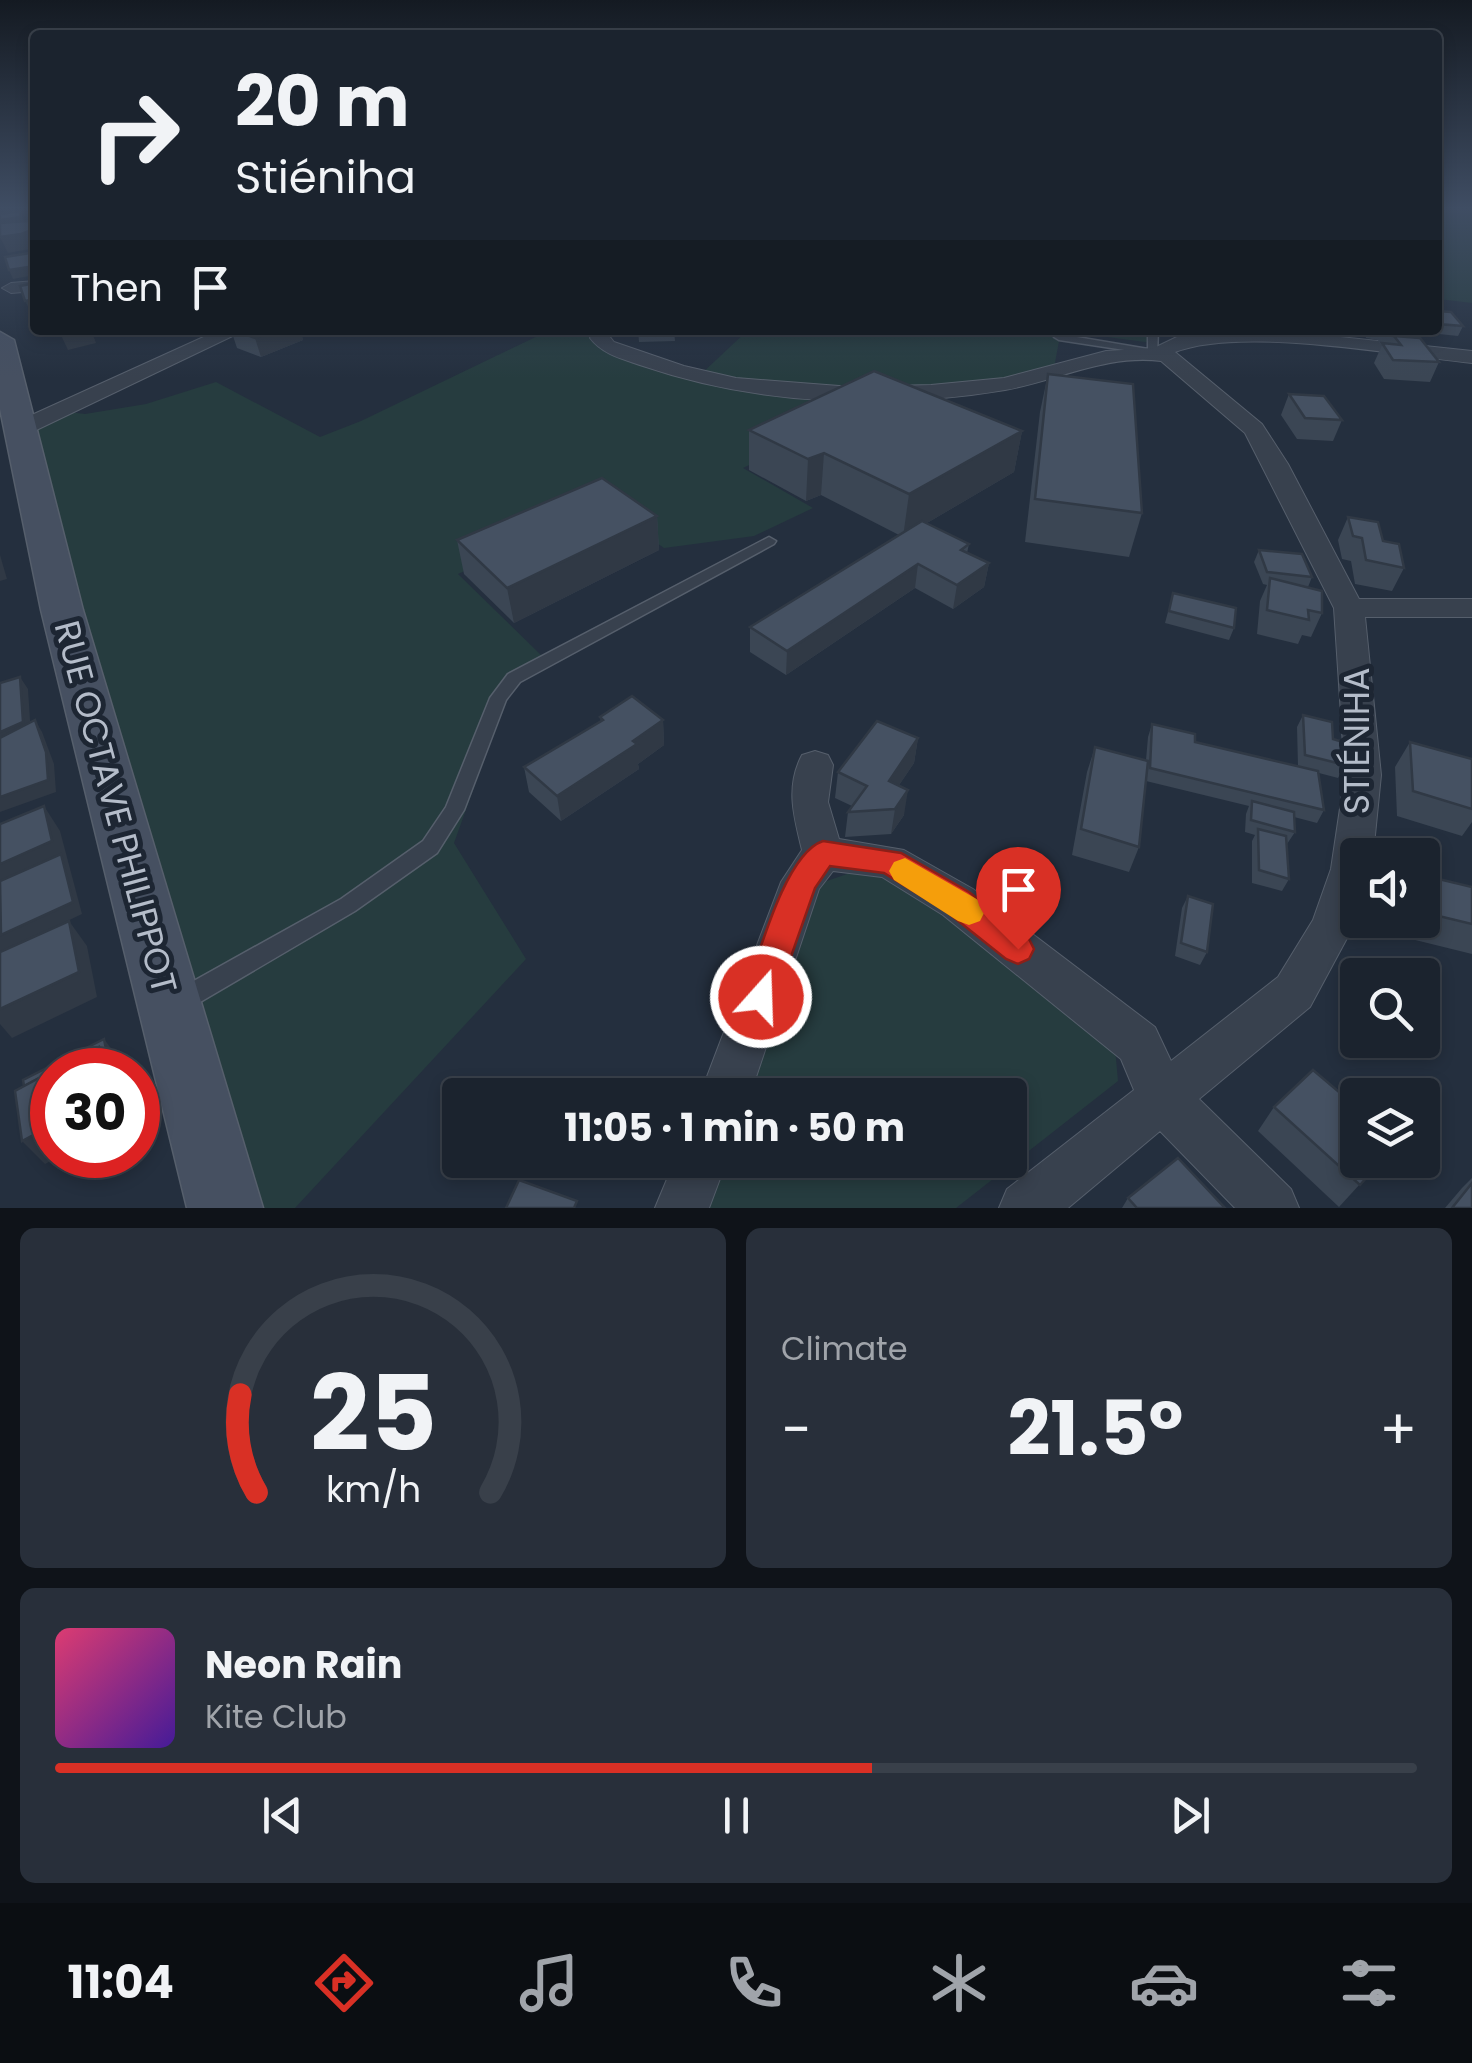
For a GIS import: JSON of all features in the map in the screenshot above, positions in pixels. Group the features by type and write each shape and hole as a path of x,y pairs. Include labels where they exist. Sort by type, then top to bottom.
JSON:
{"street":[{"path":"10,288 30,286"},
{"path":"601,335 607,346 699,376 812,391 905,393 1003,384 1114,356 1160,354 1171,344 1189,340 1253,338 1472,357"},
{"path":"12,414 200,339"},
{"name":"RUE OCTAVE PHILIPPOT","path":"0,340 12,414 62,610 224,1208"},
{"name":"STIÉNIHA","path":"1026,1208 1294,992 1332,928 1350,869 1363,775 1349,608 1276,464 1254,429 1160,354"},
{"path":"1349,608 1472,608"},
{"path":"815,765 809,802 823,853"},
{"path":"823,853 890,862 958,902 1138,1043 1163,1099 1272,1208"},
{"path":"731,1078 802,882 823,853"},
{"path":"682,1208 693,1178"}],"lane":[{"path":"1059,337 1160,354 1154,335"},
{"path":"170,1006 348,905 430,847 454,810 498,698 514,678 769,541"}],"green space":[{"path":"1442,265 1472,265 1472,303 1442,299"},
{"path":"540,335 601,335 600,338 699,376 743,335 1060,335 1053,373 867,407 743,468 813,508 754,536 664,548 606,507 458,574 545,659 513,679 454,843 526,959 295,1208 225,1208 20,429 60,411 85,414 146,404 216,382 320,437"},
{"path":"1092,335 1153,335 1153,343"},
{"path":"850,873 879,875 930,896 1115,1048 1118,1081 1027,1152 1027,1078 753,1078 808,900 824,882"},
{"path":"717,1178 994,1178 956,1208 705,1208"}],"building":[{"path":"8,265 30,265 30,267 9,270"},
{"path":"30,284 30,300 25,301 20,286"},
{"path":"1442,311 1451,312 1463,326 1442,324"},
{"path":"1394,336 1420,338 1439,362 1393,360 1382,343 1401,345"},
{"path":"874,371 1022,431 909,494 824,453 808,459 749,430"},
{"path":"1048,374 1133,384 1142,513 1035,499"},
{"path":"1289,394 1324,396 1342,420 1305,418"},
{"path":"602,478 657,516 507,588 457,540"},
{"path":"1348,517 1378,522 1383,541 1399,544 1404,568 1366,560 1362,538 1353,536"},
{"path":"922,521 969,544 961,550 989,563 957,585 918,564 787,651 750,627"},
{"path":"1259,550 1302,554 1312,577 1267,572"},
{"path":"1270,578 1322,591 1322,613 1308,610 1309,620 1267,610"},
{"path":"1173,593 1236,608 1234,628 1169,611"},
{"path":"20,677 23,722 0,732 0,683"},
{"path":"632,696 663,720 633,741 637,744 557,796 524,767 603,720 600,717"},
{"path":"1303,715 1332,722 1333,739 1343,742 1345,765 1305,755"},
{"path":"35,720 46,752 48,780 0,797 0,738"},
{"path":"877,721 918,738 889,781 908,790 895,809 848,812 867,786 838,772"},
{"path":"1152,724 1195,734 1195,742 1318,771 1324,810 1150,768"},
{"path":"1410,742 1472,759 1472,809 1413,791"},
{"path":"1095,747 1148,761 1139,847 1081,829"},
{"path":"1252,801 1294,812 1295,832 1251,820"},
{"path":"44,806 52,841 0,864 0,824"},
{"path":"1258,829 1286,836 1289,879 1259,870"},
{"path":"61,854 73,902 1,935 0,881"},
{"path":"1440,879 1472,887 1472,924 1440,916"},
{"path":"1188,896 1213,904 1207,952 1181,943"},
{"path":"69,921 79,972 0,1009 0,952"},
{"path":"104,1039 106,1048 86,1048"},
{"path":"1313,1070 1340,1093 1340,1167 1274,1107"},
{"path":"30,1083 30,1137 22,1141 15,1091"},
{"path":"1178,1158 1225,1208 1137,1208 1128,1198"},
{"path":"519,1180 577,1201 574,1208 506,1208"},
{"path":"1472,1183 1472,1208 1452,1208"}],"slow traffic":[{"path":"905,871 969,911"}],"route":[{"path":"761,997 802,882 823,853 890,862 958,902 1018,949"}]}
